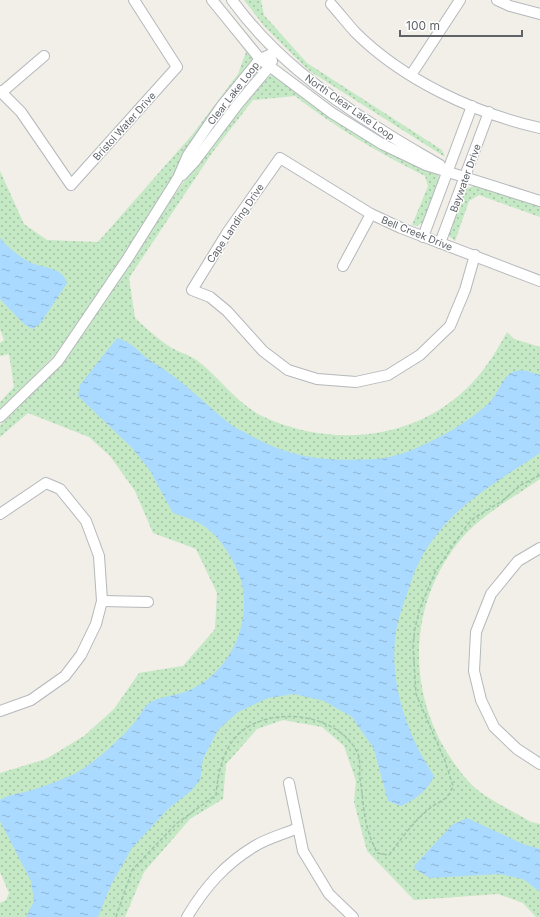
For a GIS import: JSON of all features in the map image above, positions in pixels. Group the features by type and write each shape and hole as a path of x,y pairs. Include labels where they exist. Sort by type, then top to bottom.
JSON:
{"street":[{"name":"Bristol Water Drive","path":"1,92 21,112 71,185 177,66 134,0"},
{"name":"North Clear Lake Loop","path":"212,0 260,59 332,113 382,144 426,165 540,201"},
{"name":"North Clear Lake Loop","path":"232,0 246,19 276,52 301,73 380,130 448,171"},
{"path":"410,74 460,0"},
{"path":"497,0 510,6 540,14"},
{"path":"331,4 356,32 384,56 410,74 472,106 522,124 540,128"},
{"name":"Clear Lake Loop","path":"0,417 58,361 128,258 178,178 188,155 212,119 260,59 276,52"},
{"name":"Clear Lake Loop","path":"178,178 195,161 238,104 270,66 276,52"},
{"path":"1,92 44,56"},
{"name":"Baywater Drive","path":"423,237 472,106"},
{"name":"Baywater Drive","path":"440,243 466,177 489,112"},
{"name":"Bell Creek Drive","path":"280,158 371,214 423,237 540,281"},
{"name":"Cape Landing Drive","path":"280,158 227,233 192,290 210,297 227,311 263,351 288,370 317,379 356,382 388,375 420,355 450,326 465,290 475,256"},
{"path":"343,266 371,214"},
{"path":"0,514 46,483 60,489 86,521 99,556 102,601 93,630 80,655 65,676 31,700 0,711"},
{"path":"540,548 518,561 491,594 476,632 474,671 482,700 494,727 517,749 540,764"},
{"path":"102,601 148,602"},
{"path":"288,783 303,851 329,894 352,917"},
{"path":"187,917 219,873 256,846 298,828"}],"path":[{"path":"116,917 132,870 176,824 216,795 217,773 228,748 246,729 265,720 294,716 322,723 345,735 359,755 360,775 368,829 377,852 389,854 409,829 429,809 449,797 453,786 445,761 416,694 413,644 414,628 420,608 436,570 468,525 474,518 502,501 521,485 540,475"}],"green space":[{"path":"206,0 211,0 259,59 177,174 119,264 56,354 0,410 0,402 14,387 9,354 0,356 0,343 4,340 0,329 0,171 24,224 47,240 98,242 192,135 238,74 246,52"},
{"path":"244,0 261,0 264,15 307,63 442,150 445,157 308,70 264,26"},
{"path":"274,74 438,174 439,180 425,221 417,226 412,225 428,186 425,176 358,139 326,119 295,96 253,100 212,153 129,278 135,318 170,347 195,359 204,366 236,397 254,411 264,417 291,427 319,433 347,435 374,433 402,427 427,416 451,401 473,382 496,352 507,332 514,339 540,347 540,479 485,516 457,544 441,567 430,593 423,619 419,646 420,673 425,700 433,726 452,760 466,779 480,792 531,822 540,824 540,917 536,917 523,903 498,894 414,900 367,851 354,802 356,781 344,746 322,727 283,720 257,729 226,764 223,799 190,819 144,872 125,917 0,917 0,903 6,900 9,893 0,872 0,773 46,759 84,736 114,709 139,673 183,666 215,629 217,593 196,549 153,533 135,491 110,456 89,437 28,413 0,437 0,425 38,386 72,343 108,293 176,192 248,94"},
{"path":"478,185 540,205 540,217 479,195 469,201 455,241 448,235 464,189"}],"water":[{"path":"0,238 6,245 25,260 56,271 61,274 67,283 40,324 32,329 24,324 0,299"},
{"path":"117,338 129,343 149,360 165,370 234,427 285,451 314,458 343,460 375,459 404,453 420,447 452,430 480,411 493,399 505,379 511,373 518,370 529,371 540,375 540,453 472,499 448,521 432,540 423,555 400,614 395,646 397,685 407,723 415,742 434,776 428,786 420,794 401,806 388,801 374,749 352,717 324,701 294,694 268,698 238,712 218,730 203,759 200,780 192,790 168,809 132,848 111,885 98,917 26,917 34,901 31,881 0,821 0,800 10,795 51,784 66,778 87,766 100,756 134,723 148,704 161,698 189,691 207,679 219,669 236,642 244,612 244,596 241,580 230,556 219,540 199,523 173,513 149,469 132,448 78,396 80,385"},
{"path":"467,818 523,844 540,849 540,892 523,879 499,874 430,878 415,869 414,866 452,825"}]}
